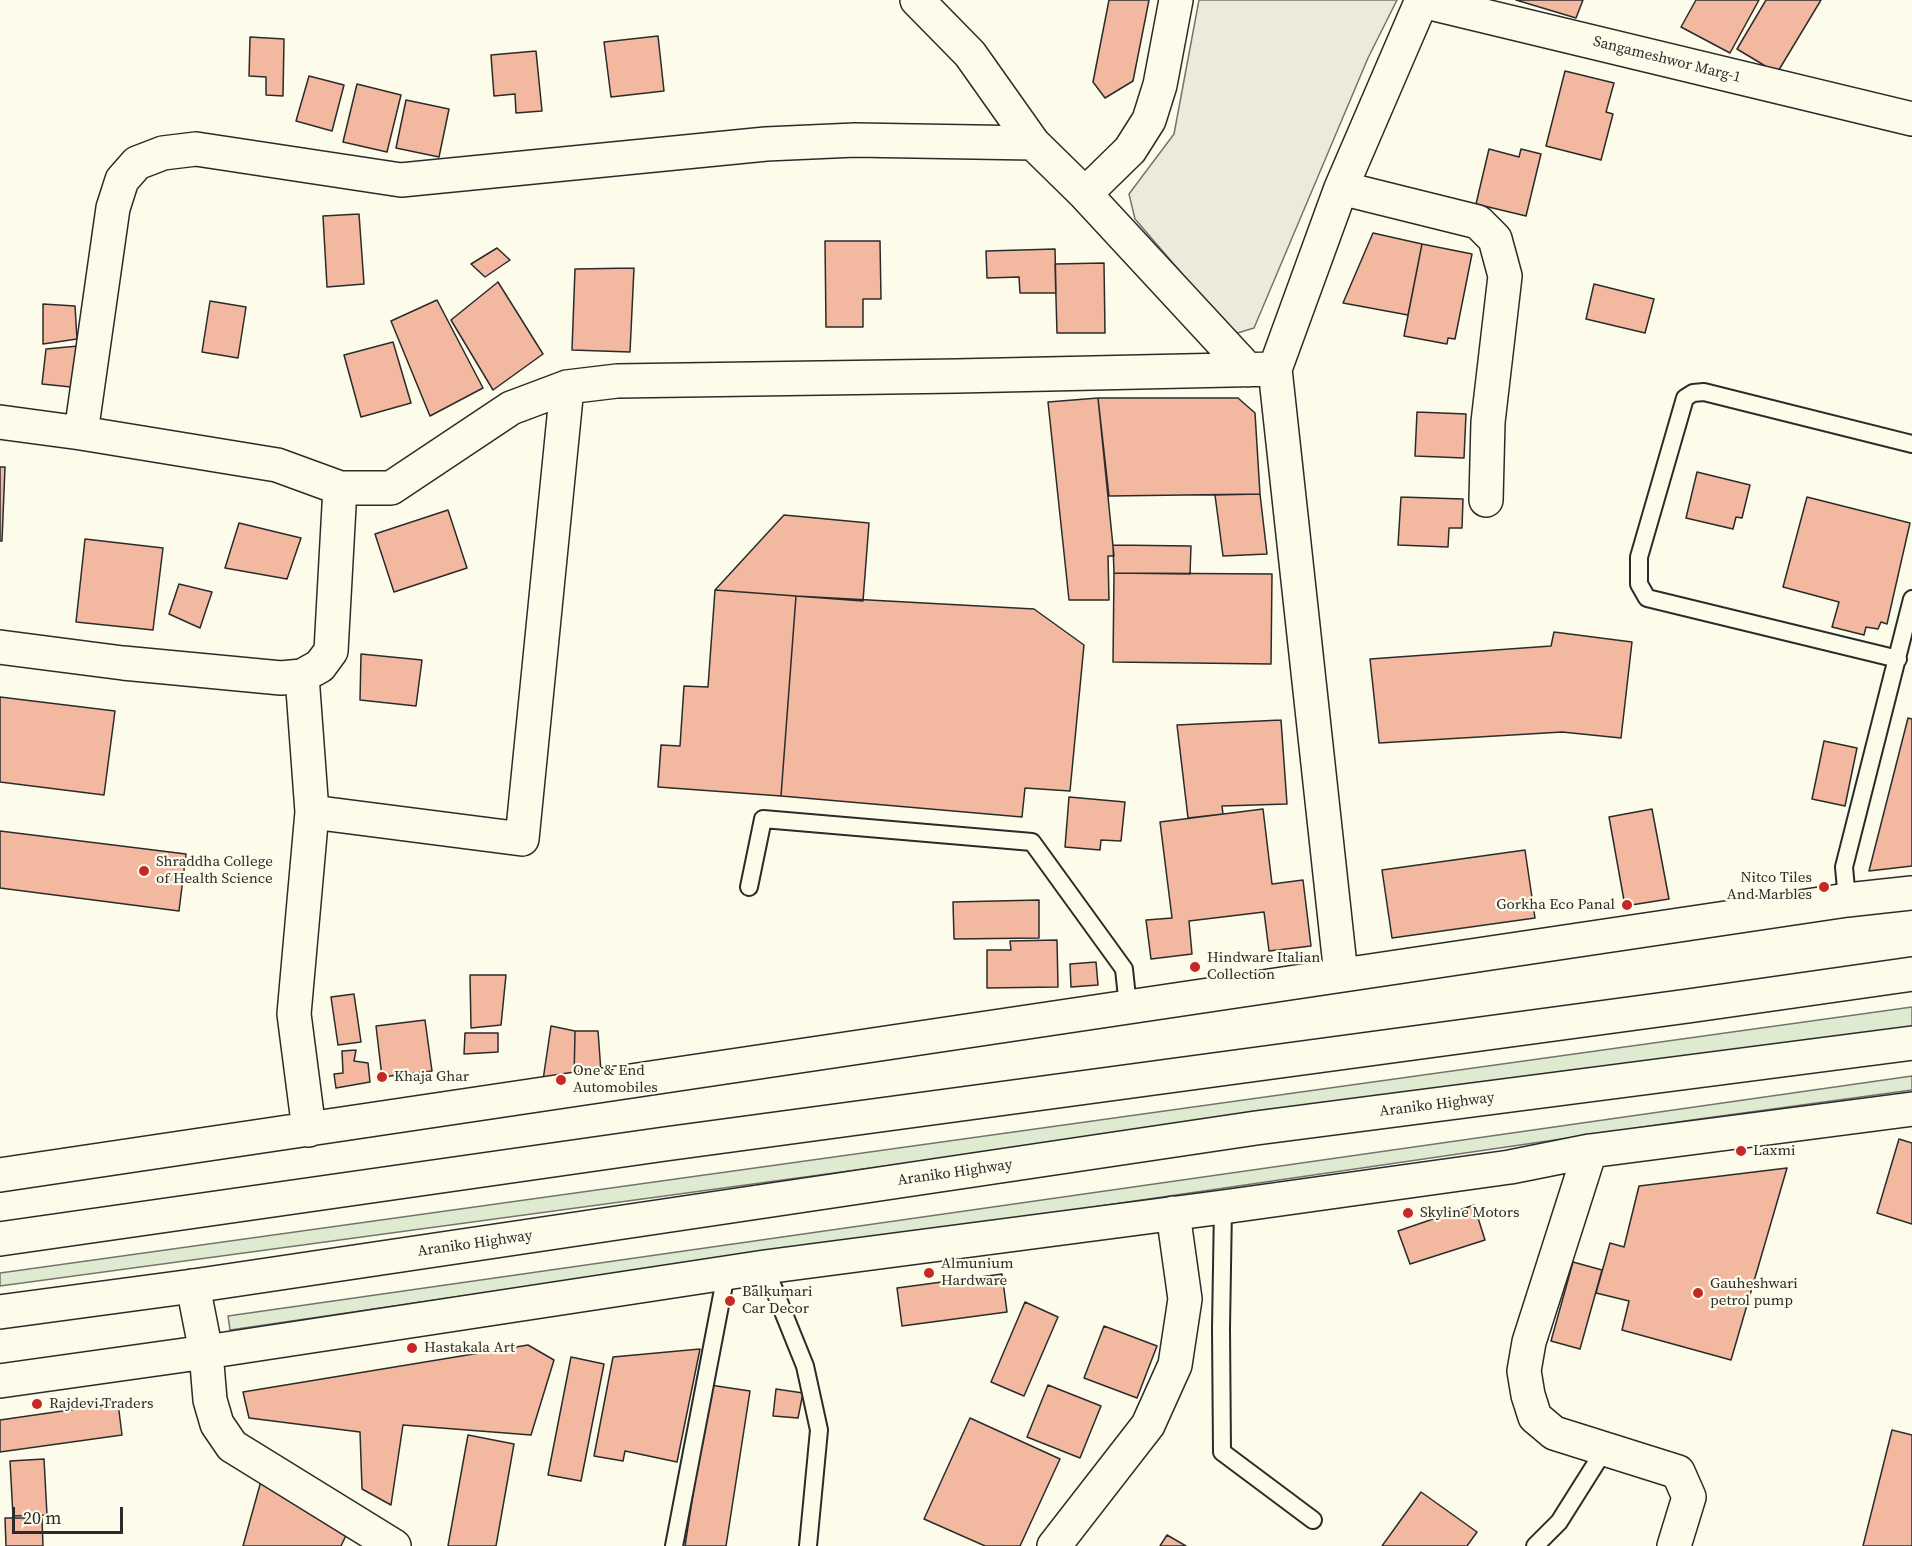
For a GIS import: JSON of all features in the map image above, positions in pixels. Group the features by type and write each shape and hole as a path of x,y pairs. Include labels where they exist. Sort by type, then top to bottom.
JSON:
{"main road":[{"path":"917,0 970,54 1033,143 1261,369"},
{"path":"1085,194 1130,150 1149,120 1160,85 1176,0"},
{"path":"1341,975 1261,369 1422,0"},
{"name":"Sangameshwor Marg-1","path":"1422,0 1912,119"},
{"path":"81,433 113,208 122,180 137,163 163,153 196,149 401,180 766,144 855,140 1033,143"},
{"path":"1341,188 1478,222 1495,239 1504,276 1488,422 1486,500"},
{"path":"0,422 276,465 340,488 391,488 511,408 567,387 617,381 1261,369"},
{"path":"312,812 522,839 567,387"},
{"path":"0,646 134,664 281,678 302,676 320,666 331,651 340,488"},
{"path":"302,676 312,812 294,1014 309,1130"},
{"path":"0,1175 1847,900 1912,893"},
{"path":"0,1239 665,1144 1912,974"},
{"name":"Araniko Highway","path":"0,1312 193,1286 1256,1128 1912,1043"},
{"path":"0,1381 765,1267 1223,1207 1510,1167 1590,1151 1912,1109"},
{"path":"1590,1151 1529,1342 1524,1371 1528,1395 1535,1418 1554,1433 1678,1472 1689,1497 1674,1546"},
{"path":"1054,1546 1148,1425 1175,1365 1185,1299 1173,1213"},
{"path":"193,1286 206,1352 212,1408 217,1424 232,1446 394,1546"}],"lane":[{"path":"1898,659 1647,598 1639,584 1639,556 1685,398 1693,393 1704,392 1912,444"},
{"path":"1847,900 1844,867 1912,599"},
{"path":"749,887 763,819 1032,842 1124,969 1128,1007"},
{"path":"1223,1207 1222,1452 1314,1520"},
{"path":"765,1267 805,1366 819,1430 808,1546"},
{"path":"674,1546 726,1274"},
{"path":"1536,1546 1559,1522 1605,1449"}],"green space":[{"path":"1912,1007 1912,1027 0,1286 0,1273"},
{"path":"1912,1076 1912,1090 230,1330 228,1316"}],"shaded area":[{"path":"1199,0 1397,0 1368,58 1254,328 1234,334 1135,219 1129,194 1174,134"}],"building":[{"path":"1109,0 1149,0 1133,81 1105,98 1093,82"},
{"path":"1516,0 1583,0 1576,18"},
{"path":"1696,0 1759,0 1730,53 1681,27"},
{"path":"1766,0 1821,0 1777,73 1737,49"},
{"path":"658,36 664,91 611,97 604,42"},
{"path":"250,37 284,39 283,96 266,95 266,77 249,76"},
{"path":"536,51 542,111 516,113 515,94 494,96 491,55"},
{"path":"1565,71 1614,83 1606,112 1613,114 1601,160 1546,146"},
{"path":"309,76 344,85 332,131 296,121"},
{"path":"357,84 401,95 387,152 343,142"},
{"path":"406,100 449,109 439,157 396,148"},
{"path":"1489,149 1519,157 1521,149 1541,154 1526,216 1476,204"},
{"path":"359,214 364,284 327,287 323,216"},
{"path":"1373,233 1422,244 1408,315 1343,303"},
{"path":"825,241 880,241 881,299 863,299 863,327 826,327"},
{"path":"1422,244 1472,254 1455,339 1448,338 1447,344 1404,336"},
{"path":"497,248 510,260 485,277 471,264"},
{"path":"1055,249 1056,293 1020,293 1019,277 987,278 986,251"},
{"path":"1104,263 1105,333 1057,333 1055,264"},
{"path":"634,268 630,352 572,350 575,269"},
{"path":"498,282 543,354 493,390 451,320"},
{"path":"1594,284 1654,299 1645,333 1586,319"},
{"path":"437,300 483,388 430,416 391,321"},
{"path":"210,301 246,307 238,358 202,352"},
{"path":"43,304 75,306 77,339 43,344"},
{"path":"393,342 411,403 361,417 344,355"},
{"path":"78,346 71,387 42,384 46,349"},
{"path":"1098,398 1238,398 1255,413 1260,494 1109,496"},
{"path":"1098,398 1114,556 1108,556 1109,600 1069,600 1048,402"},
{"path":"1417,412 1466,414 1464,458 1415,456"},
{"path":"0,467 5,467 2,541 0,541"},
{"path":"1697,472 1750,485 1742,518 1736,517 1733,529 1686,518"},
{"path":"1260,494 1267,554 1223,556 1215,495"},
{"path":"1401,497 1463,499 1462,528 1449,528 1448,547 1398,545"},
{"path":"1807,497 1910,523 1887,624 1881,622 1878,629 1866,627 1864,635 1832,627 1839,602 1783,587"},
{"path":"448,510 467,568 394,592 375,534"},
{"path":"784,515 869,523 863,601 715,590"},
{"path":"239,523 301,538 287,579 225,568"},
{"path":"85,539 163,548 153,630 76,622"},
{"path":"1113,545 1191,546 1190,574 1114,573"},
{"path":"1114,573 1272,574 1271,664 1113,662"},
{"path":"179,584 212,592 200,628 169,614"},
{"path":"715,590 796,596 781,796 658,787 661,745 680,746 684,686 708,687"},
{"path":"796,596 1034,609 1084,645 1070,791 1025,788 1022,817 781,796"},
{"path":"1554,632 1632,642 1621,738 1562,732 1379,743 1370,659 1551,646"},
{"path":"361,654 422,660 416,706 360,700"},
{"path":"0,697 115,711 104,795 0,782"},
{"path":"1908,718 1912,719 1912,866 1869,871"},
{"path":"1281,720 1287,804 1222,806 1223,814 1188,818 1177,725"},
{"path":"1824,741 1857,748 1845,806 1812,799"},
{"path":"1069,797 1125,802 1121,841 1101,840 1100,850 1065,847"},
{"path":"1263,809 1272,884 1303,880 1311,946 1269,951 1264,912 1189,921 1192,954 1151,959 1146,920 1172,918 1160,822"},
{"path":"1652,809 1669,899 1625,906 1609,817"},
{"path":"0,831 186,854 179,911 0,888"},
{"path":"1525,850 1535,918 1392,938 1382,870"},
{"path":"1039,900 1039,938 954,939 953,902"},
{"path":"1057,940 1058,987 987,988 987,950 1011,950 1010,941"},
{"path":"1096,962 1098,985 1071,987 1070,964"},
{"path":"470,975 506,975 501,1025 471,1028"},
{"path":"354,994 361,1042 338,1045 331,997"},
{"path":"425,1020 432,1071 382,1077 376,1026"},
{"path":"551,1026 575,1031 574,1080 543,1080"},
{"path":"575,1031 598,1031 601,1072 574,1080"},
{"path":"465,1033 498,1033 498,1052 464,1054"},
{"path":"356,1050 354,1061 368,1063 370,1082 336,1088 334,1074 343,1073 342,1051"},
{"path":"1899,1139 1912,1143 1912,1224 1877,1213"},
{"path":"1787,1168 1731,1360 1622,1330 1629,1301 1596,1293 1610,1243 1624,1247 1639,1186"},
{"path":"1474,1205 1485,1240 1410,1264 1398,1231"},
{"path":"1573,1262 1602,1270 1580,1349 1551,1341"},
{"path":"1002,1274 1007,1312 902,1326 897,1288"},
{"path":"1025,1302 1058,1317 1024,1396 991,1382"},
{"path":"1104,1326 1157,1346 1137,1398 1084,1378"},
{"path":"528,1345 554,1360 531,1435 403,1425 391,1505 362,1489 360,1432 249,1418 243,1392"},
{"path":"700,1349 677,1462 625,1451 623,1461 594,1456 613,1357"},
{"path":"571,1357 604,1364 581,1481 548,1475"},
{"path":"710,1385 750,1391 726,1546 685,1546"},
{"path":"1048,1385 1101,1406 1080,1458 1027,1437"},
{"path":"776,1389 803,1393 798,1418 773,1416"},
{"path":"118,1403 122,1435 0,1452 0,1420"},
{"path":"970,1418 1060,1459 1020,1546 985,1546 924,1519"},
{"path":"1892,1430 1912,1435 1912,1546 1863,1546"},
{"path":"468,1435 514,1444 496,1546 448,1546"},
{"path":"44,1459 47,1515 13,1516 10,1461"},
{"path":"261,1481 348,1531 341,1546 243,1546"},
{"path":"1421,1492 1477,1532 1467,1546 1382,1546"},
{"path":"5,1518 42,1518 43,1546 6,1546"},
{"path":"1167,1535 1186,1546 1160,1546"}],"place":[{"name":"Shraddha College of Health Science","path":"144,871"},
{"name":"Nitco Tiles And Marbles","path":"1824,887"},
{"name":"Gorkha Eco Panal","path":"1627,905"},
{"name":"Hindware Italian Collection","path":"1195,967"},
{"name":"Khaja Ghar","path":"382,1077"},
{"name":"One & End Automobiles","path":"561,1080"},
{"name":"Laxmi","path":"1741,1151"},
{"name":"Skyline Motors","path":"1408,1213"},
{"name":"Almunium Hardware","path":"929,1273"},
{"name":"Gauheshwari petrol pump","path":"1698,1293"},
{"name":"Balkumari Car Decor","path":"730,1301"},
{"name":"Hastakala Art","path":"412,1348"},
{"name":"Rajdevi Traders","path":"37,1404"}]}
